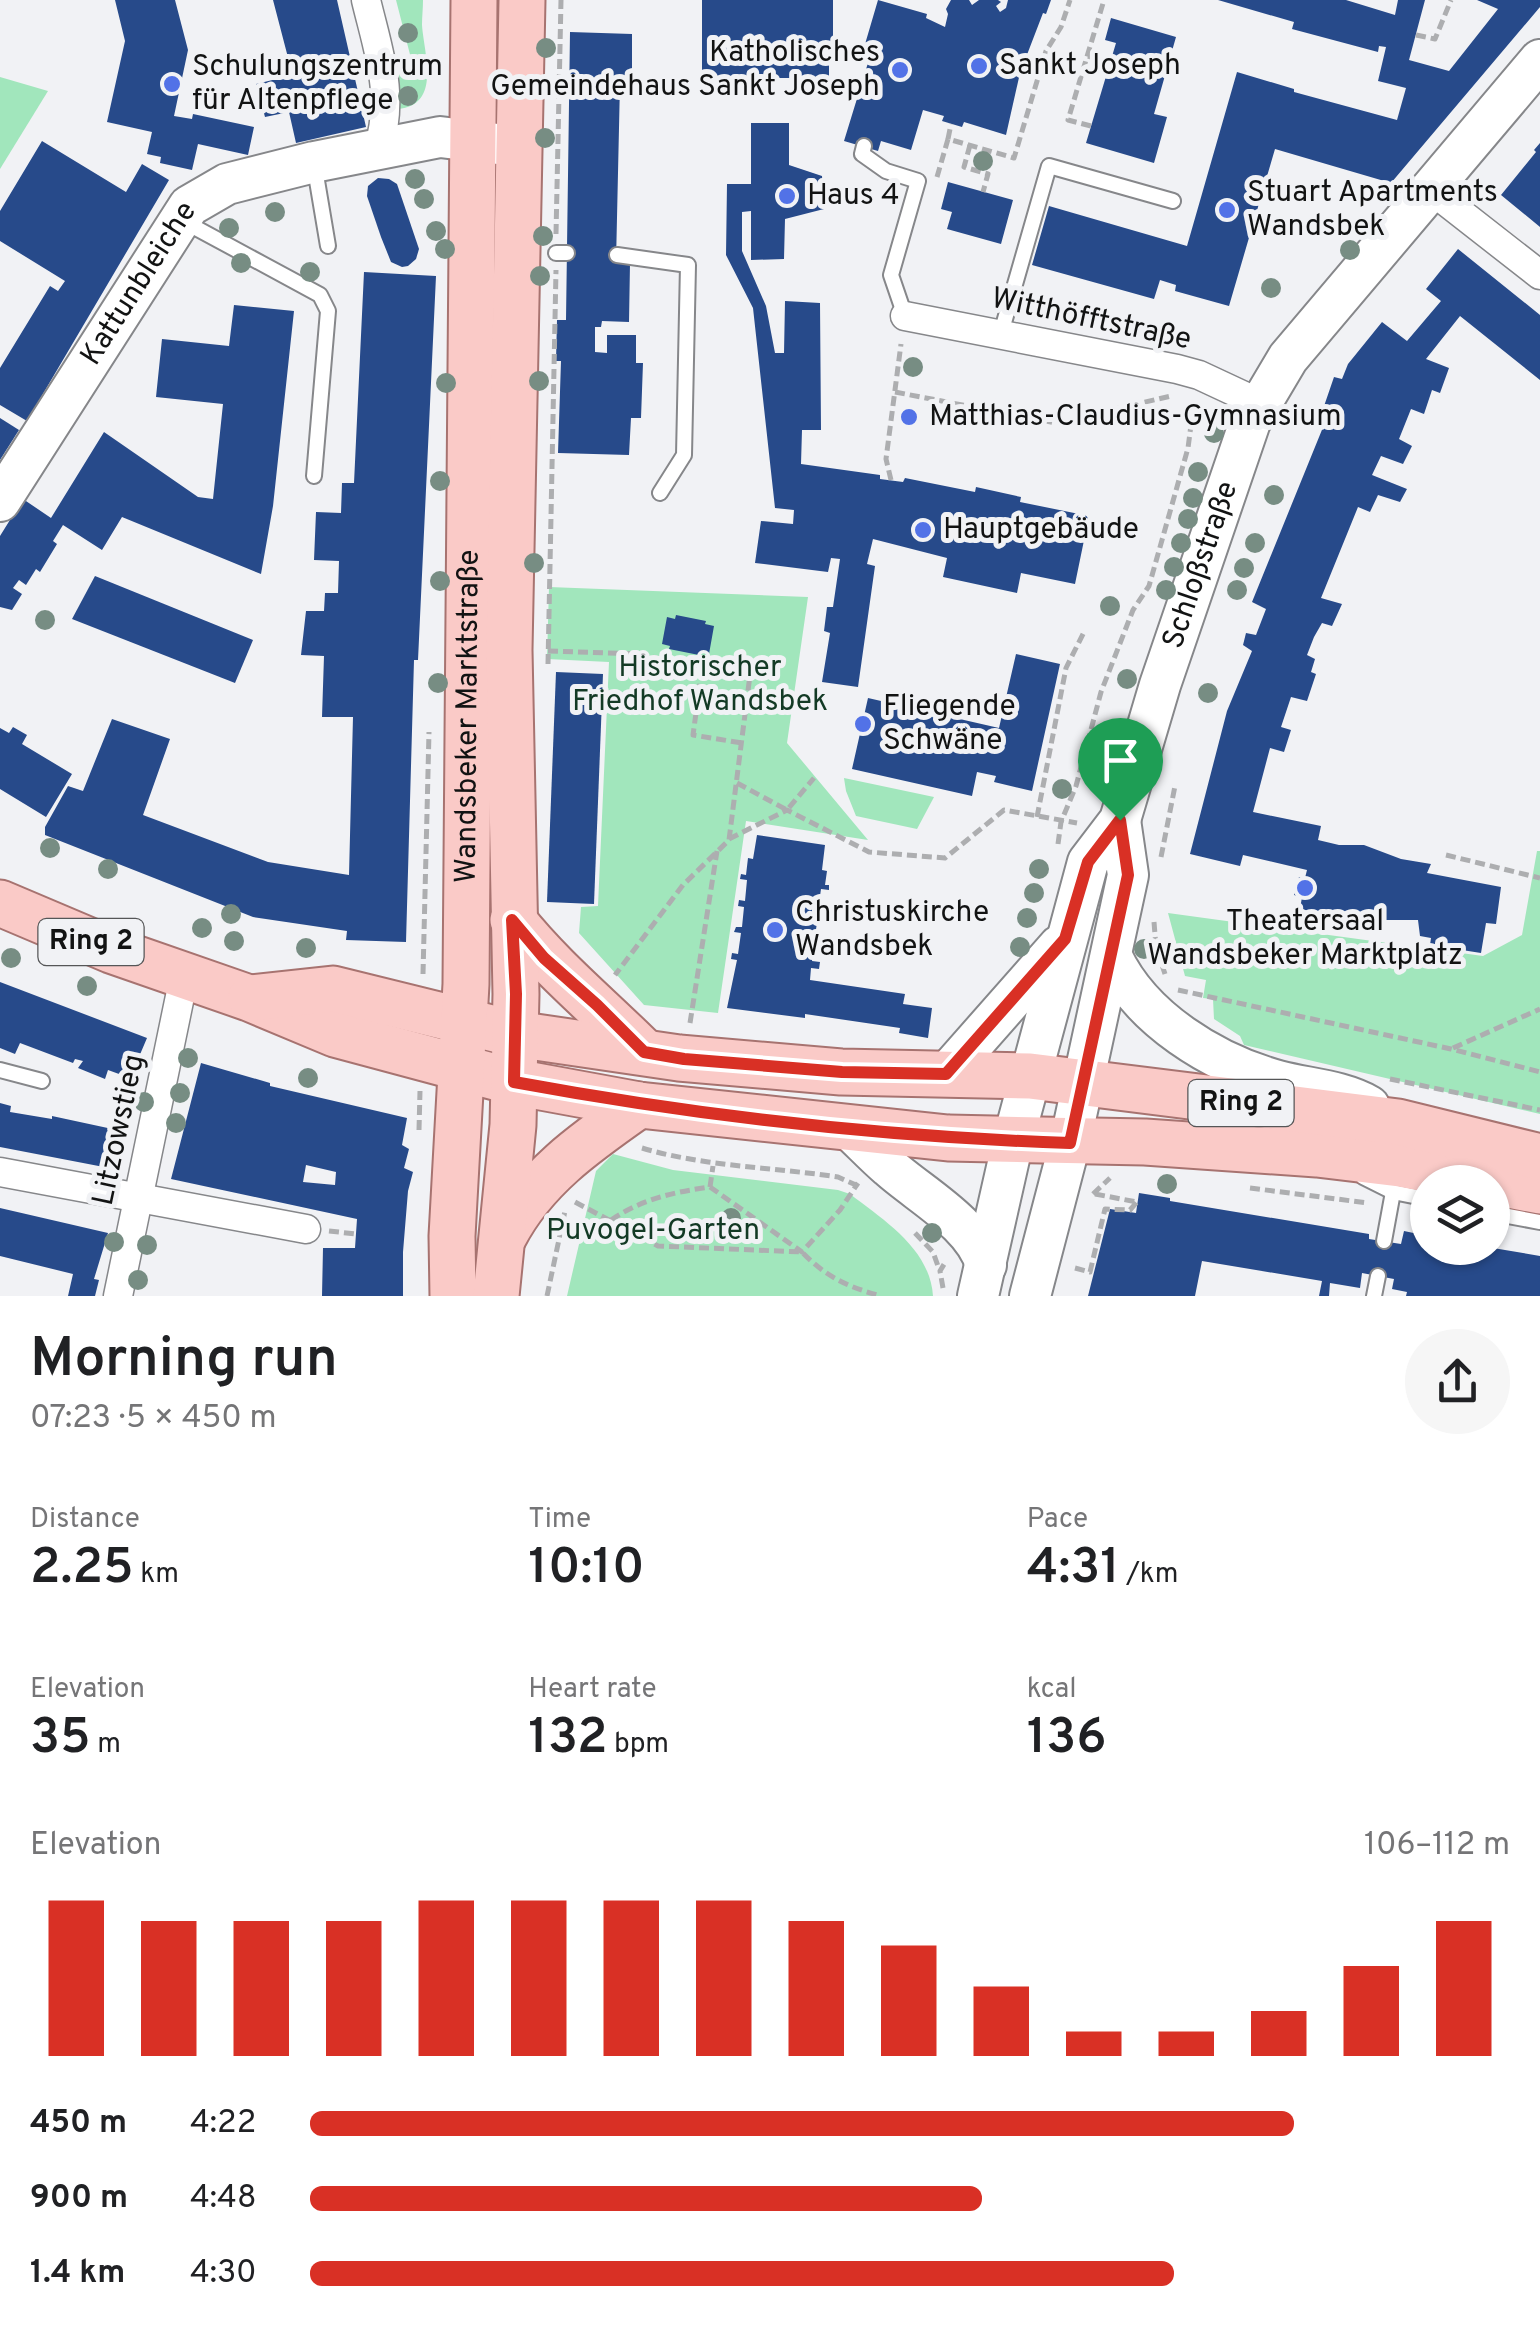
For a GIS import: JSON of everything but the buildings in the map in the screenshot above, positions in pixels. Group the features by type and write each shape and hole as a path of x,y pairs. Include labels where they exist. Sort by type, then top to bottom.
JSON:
{"main road":[{"name":"Wandsbeker Marktstraße","path":"466,1286 461,1068 474,0"},
{"name":"Wandsbeker Marktstraße","path":"466,1286 501,1242 514,1082 509,650 522,0"},
{"name":"Schloßstraße","path":"970,1273 1013,1141 1088,862 1120,820 1160,685 1260,402 1288,358 1540,60"},
{"name":"Kattunbleiche","path":"0,501 189,206 227,184 440,137 520,147"},
{"name":"Schloßstraße","path":"1030,1296 1070,1143 1128,875 1120,820"},
{"name":"Ring 2","path":"0,903 335,1034 514,1082 640,1092 849,1128 1013,1141 1145,1142 1317,1154 1400,1164 1540,1191"},
{"path":"501,1242 520,1210 556,1168 640,1092 597,1005 544,958 512,920"},
{"path":"946,1074 1065,939"},
{"path":"1112,958 1140,1000 1200,1046 1275,1080 1355,1098 1398,1122"},
{"name":"Ring 2","path":"250,998 333,989 464,1020 515,1034 640,1092"},
{"name":"Ring 2","path":"640,1092 684,1059 842,1072 1030,1076 1398,1122 1540,1157"},
{"path":"849,1128 976,1242 970,1273"}],"street":[{"path":"366,0 387,86 387,122 378,150"},
{"path":"1430,189 1540,275"},
{"name":"Witthöfftstraße","path":"905,316 1177,369 1260,402"},
{"name":"Litzowstieg","path":"118,1296 184,978"},
{"path":"0,1172 306,1229"}],"lane":[{"path":"864,146 862,154 886,171 918,180 891,276 905,316"},
{"path":"314,162 328,246"},
{"path":"1001,333 1049,166 1173,201"},
{"path":"180,220 320,295 328,312 314,476"},
{"path":"617,255 688,265 684,455 660,493"},
{"path":"0,1070 42,1081"},
{"path":"1317,1154 1393,1192 1410,1196"},
{"path":"1384,1242 1393,1192"},
{"path":"1510,1216 1540,1222"},
{"path":"1374,1296 1378,1276"}],"path":[{"path":"548,671 562,253 561,0"},
{"path":"948,139 1014,158 1046,52 1062,27 1070,0"},
{"path":"1091,126 1068,120 1104,0"},
{"path":"1416,35 1435,39 1451,0"},
{"path":"1088,56 1110,63"},
{"path":"934,186 952,124"},
{"path":"970,145 964,167 988,174 983,192"},
{"path":"891,480 886,460 905,316"},
{"path":"895,392 1056,423 1186,393"},
{"path":"1061,822 1076,786 1101,692 1133,610 1149,586 1188,448 1191,424"},
{"path":"1037,817 1066,668 1085,630"},
{"path":"548,651 639,654 702,669 750,675 729,840"},
{"path":"621,674 622,653"},
{"path":"702,669 693,735 742,743"},
{"path":"616,974 683,885 718,848 787,810 814,778"},
{"path":"737,783 870,852 944,858 1004,810 1061,822 1120,820"},
{"path":"689,1027 718,848"},
{"path":"1446,854 1540,878"},
{"path":"1170,988 1540,1072"},
{"path":"1450,1049 1540,1009"},
{"path":"640,1092 678,1159 838,1177 859,1188 802,1252"},
{"path":"710,1187 714,1164"},
{"path":"611,1220 632,1206 658,1197 710,1187 802,1252 821,1272 848,1287 881,1296"},
{"path":"1075,1268 1090,1272 1105,1209 1130,1210 1137,1202 1093,1194"},
{"path":"549,1296 568,1198 658,1246 802,1252"},
{"path":"902,1222 932,1252 945,1296"},
{"path":"940,1272 970,1273"}],"green space":[{"path":"396,0 423,0 427,63 421,98 398,109 392,71 415,74"},
{"path":"0,77 48,91 0,169"},
{"name":"Historischer Friedhof Wandsbek","path":"549,587 808,597 787,743 868,840 746,821 718,1013 644,1005 579,933 581,907 598,906 609,662 547,659"},
{"path":"844,778 934,797 917,829 856,816"},
{"path":"1537,851 1540,1114 1244,1045 1240,1036 1214,1019 1213,999 1203,998 1206,980 1185,976 1168,913 1483,956 1522,935"},
{"name":"Puvogel-Garten","path":"613,1154 673,1170 850,1194 915,1250 930,1279 933,1296 567,1296 596,1171"}],"place":[{"name":"Sankt Joseph","path":"979,66"},
{"name":"Katholisches Gemeindehaus Sankt Joseph","path":"900,70"},
{"name":"Schulungszentrum für Altenpflege","path":"172,84"},
{"name":"Haus 4","path":"787,196"},
{"name":"Stuart Apartments Wandsbek","path":"1227,210"},
{"name":"Matthias-Claudius-Gymnasium","path":"909,417"},
{"name":"Hauptgebäude","path":"923,530"},
{"name":"Fliegende Schwäne","path":"863,724"},
{"name":"Theatersaal Wandsbeker Marktplatz","path":"1305,888"},
{"name":"Christuskirche Wandsbek","path":"775,930"}],"route":[{"path":"1120,820 1128,875 1070,1143 948,1138 639,1106 514,1082 516,994 512,920 544,958 644,1052 842,1072 946,1074 1065,939 1088,862 1120,820"}]}
